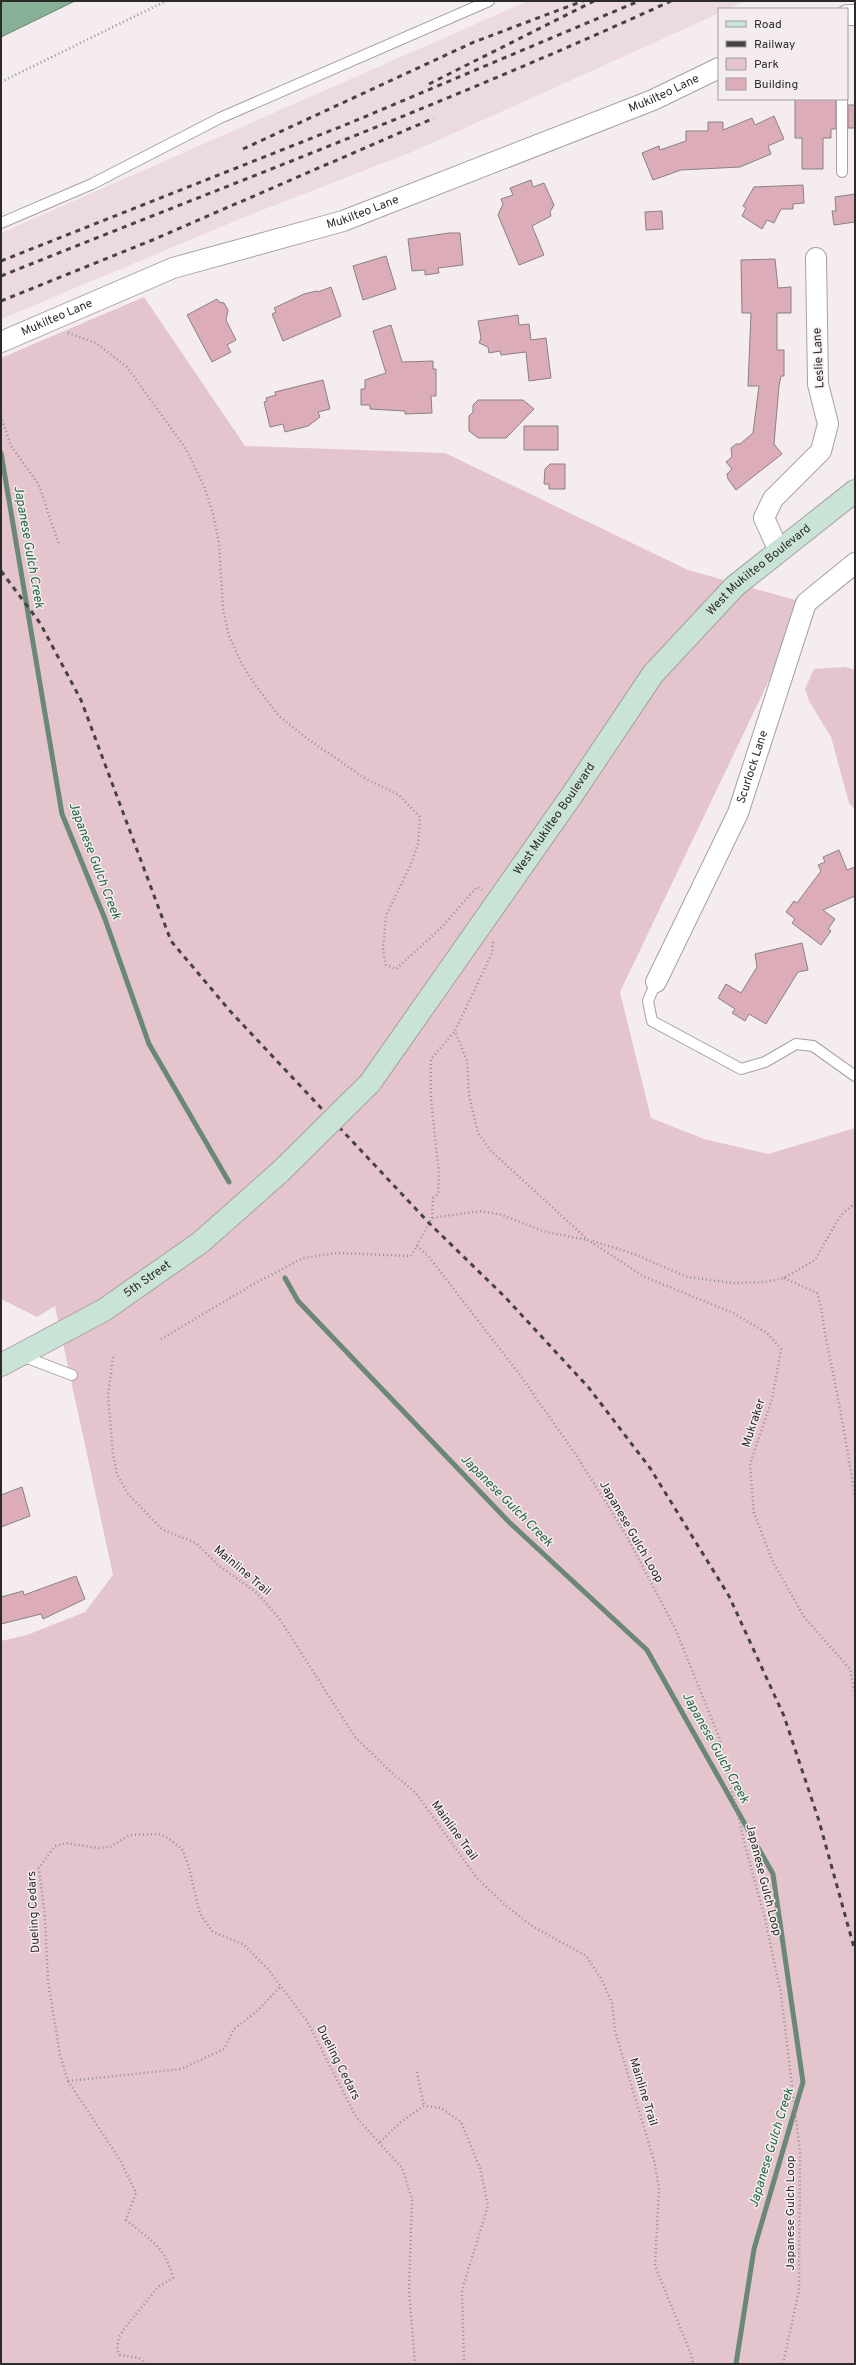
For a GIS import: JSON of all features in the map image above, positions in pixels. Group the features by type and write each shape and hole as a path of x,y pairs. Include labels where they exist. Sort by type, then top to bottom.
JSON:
{"main road":[{"name":"West Mukilteo Boulevard","path":"280,1172 370,1083 572,795 653,674 735,586 855,491"},
{"name":"5th Street","path":"10,1360 111,1306 201,1242 280,1172"}],"street":[{"name":"Mukilteo Lane","path":"1,342 173,268 343,221 653,100 718,68"},
{"name":"Leslie Lane","path":"779,551 764,518 773,499 822,451 828,424 818,384 816,258"},
{"name":"Scurlock Lane","path":"656,982 738,813 806,604 855,563"}],"lane":[{"path":"1,223 92,184 220,118 490,1"},
{"path":"842,100 842,172"},
{"path":"656,982 648,1001 652,1021 741,1069 764,1062 796,1044 813,1046 855,1076"},
{"path":"10,1360 72,1375"}],"path":[{"path":"1,82 166,1"},
{"path":"41,324 96,343 127,367 186,448 204,486 220,543 223,610 229,636 243,666 280,716 366,779 399,795 420,817 418,844 411,864 386,916 383,949 386,965 396,969 441,928 477,887 497,900"},
{"path":"1,416 11,446 39,485 59,545"},
{"path":"161,1339 252,1285 303,1258 338,1253 411,1256 432,1218 433,1198 438,1194 439,1174 431,1099 431,1059 455,1031 492,953 494,938"},
{"path":"455,1031 467,1062 468,1096 478,1133 491,1150 588,1240"},
{"path":"432,1218 480,1211 502,1215 546,1232 588,1240 634,1254 687,1277 733,1283 764,1282 784,1278 815,1260 840,1216 855,1203"},
{"name":"Mukraker","path":"588,1240 643,1276 733,1313 767,1333 781,1349 772,1398 750,1464 754,1513 772,1560 804,1617 850,1669 855,1696"},
{"name":"Japanese Gulch Loop","path":"417,1246 429,1257 520,1375 574,1452 625,1533 675,1628 719,1737 746,1849 765,1919 781,1994 800,2152 799,2290 784,2364"},
{"path":"784,1278 817,1293 823,1310 824,1330 844,1425 855,1498"},
{"name":"Mainline Trail","path":"113,1357 108,1395 113,1454 117,1474 128,1494 163,1530 196,1544 218,1565 257,1593 279,1618 355,1737 394,1776 415,1792 476,1877 505,1905 532,1926 586,1956 602,1980 612,2004 615,2031 655,2164 659,2188 655,2266 691,2354 693,2364"},
{"name":"Dueling Cedars","path":"146,2364 139,2358 120,2355 117,2349 119,2336 158,2287 173,2278 169,2262 160,2247 126,2220 136,2193 120,2160 68,2081 60,2055 48,1982 45,1917 39,1868 55,1846 66,1843 98,1848 110,1847 130,1835 145,1834 159,1834 168,1838 182,1849 188,1864 200,1914 213,1932 243,1944 268,1969 307,2021 356,2117 402,2168 412,2199 408,2290 415,2364"},
{"path":"68,2081 181,2069 224,2049 234,2030 256,2012 281,1986"},
{"path":"417,2072 424,2106"},
{"path":"380,2142 402,2121 424,2106 441,2108 461,2122 480,2168 486,2188 488,2206 462,2290 464,2364"}],"shaded area":[{"path":"1,1 75,1 1,37"},
{"path":"528,1 745,1 730,8 718,8 718,13 702,21 412,152 247,216 1,319 1,233"}],"green space":[{"path":"144,297 245,446 445,453 688,570 806,603 620,992 651,1118 704,1139 768,1154 855,1128 855,2364 1,2364 1,1641 27,1635 85,1612 113,1575 55,1306 37,1317 1,1299 1,358"},
{"path":"845,667 855,670 855,810 849,803 831,737 809,701 805,689 814,669"}],"building":[{"path":"795,100 836,100 836,129 831,129 831,138 823,138 823,169 802,169 802,138 795,138"},
{"path":"848,105 855,105 855,128 848,128"},
{"path":"774,116 784,139 768,146 771,154 740,167 681,170 653,180 642,153 659,146 660,150 686,141 686,131 708,131 708,122 723,122 723,130 752,118 755,125"},
{"path":"531,180 533,187 544,183 554,205 550,212 551,216 532,226 544,255 519,265 498,215 503,204 501,199 513,195 510,188"},
{"path":"803,185 804,203 793,204 793,209 781,209 774,223 767,220 762,229 742,216 746,208 743,206 754,187"},
{"path":"855,194 855,222 834,225 832,211 836,211 835,197"},
{"path":"662,211 663,229 646,230 645,212"},
{"path":"449,233 460,233 463,265 438,268 439,273 425,275 425,270 412,271 408,239"},
{"path":"386,256 396,289 363,300 353,266"},
{"path":"775,259 778,288 791,287 791,313 777,313 777,350 784,350 784,376 781,376 779,386 774,444 782,454 736,490 728,479 727,474 732,469 726,462 732,457 731,448 736,444 740,444 753,433 759,386 748,386 751,313 742,313 741,260"},
{"path":"331,287 341,316 283,341 272,314 276,312 274,308 304,294 318,292"},
{"path":"217,299 219,302 224,303 228,310 226,320 236,340 227,345 231,352 212,362 187,315"},
{"path":"518,315 519,325 529,324 531,340 546,338 551,378 529,381 526,352 501,355 500,351 489,353 488,347 479,343 481,338 478,321"},
{"path":"391,325 402,362 433,361 433,369 436,369 436,396 431,396 432,413 405,414 405,411 370,409 370,405 361,405 361,389 365,389 365,380 386,373 373,331"},
{"path":"323,380 330,409 318,412 320,417 308,426 285,432 283,424 270,427 264,402 267,401 266,398 276,395 275,392"},
{"path":"478,400 523,400 534,409 506,438 478,438 469,431 469,416 473,412 473,405"},
{"path":"524,426 558,426 558,450 524,450"},
{"path":"550,464 565,464 565,489 549,489 549,484 544,484 545,469"},
{"path":"839,850 847,870 855,867 855,896 823,910 835,919 828,929 831,931 821,945 792,923 795,919 786,912 794,901 797,903 821,871 818,865 825,862 823,857"},
{"path":"802,943 808,970 798,972 766,1024 749,1014 745,1021 732,1013 735,1009 718,998 726,984 741,993 757,967 755,954"},
{"path":"22,1487 30,1516 1,1527 1,1495"},
{"path":"76,1576 85,1599 43,1619 41,1614 1,1624 1,1597 23,1591 24,1595"}],"waterway":[{"name":"Japanese Gulch Creek","path":"1,453 62,814 105,919 149,1044 229,1182"},
{"name":"Japanese Gulch Creek","path":"285,1278 298,1301 509,1522 647,1650 773,1874 803,2082 754,2249 736,2364"}],"railway":[{"path":"243,149 474,42 583,1"},
{"path":"429,84 594,1"},
{"path":"1,261 350,123 639,1"},
{"path":"1,276 421,109 671,1"},
{"path":"1,301 150,241 434,118"},
{"path":"1,571 40,623 81,700 171,941 230,1011 430,1224 505,1297 589,1388 650,1468 729,1596 784,1716 819,1821 855,1951"}]}
